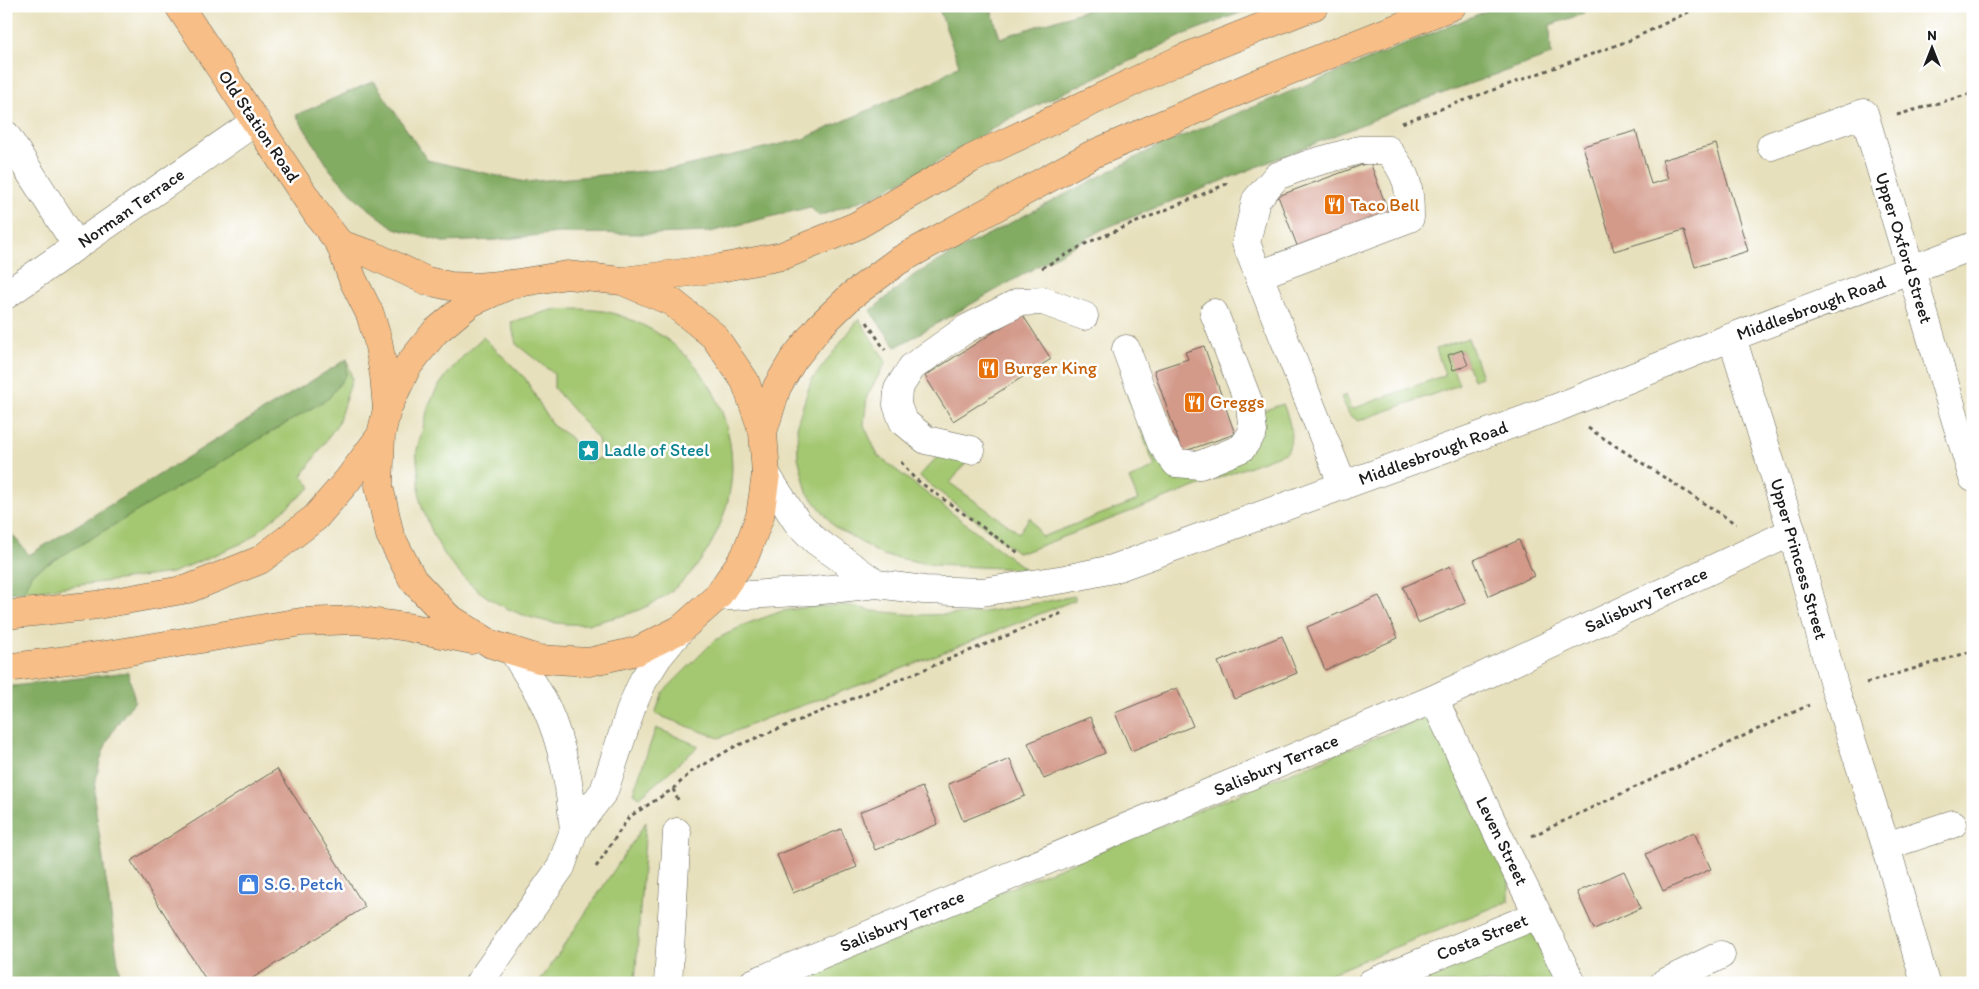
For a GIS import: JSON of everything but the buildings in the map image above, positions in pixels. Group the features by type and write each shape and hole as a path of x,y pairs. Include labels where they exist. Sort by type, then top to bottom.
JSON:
{"main road":[{"name":"Old Station Road","path":"179,6 340,244 353,280 370,314 378,341 387,408"},
{"path":"340,244 370,254 427,281 450,286 475,287 512,284 567,275 622,281 720,268 782,256 856,226 971,159 1181,58 1314,6"},
{"path":"762,432 777,387 793,360 819,327 851,296 898,261 1091,155 1258,83 1452,6"},
{"path":"6,668 112,654 301,622 356,620 407,627 502,648 539,659 589,662 637,651 680,629 717,597 745,556 760,516 766,474 762,432 745,380 714,336 672,302 622,281"},
{"path":"502,648 448,617 414,580 390,535 379,486 381,435 387,408 407,367 435,332 470,303 512,284"},
{"path":"6,616 188,589 260,560 315,518 347,481 381,435"}],"street":[{"path":"1771,146 1864,113 1867,124"},
{"name":"Norman Terrace","path":"6,294 256,121"},
{"name":"Upper Oxford Street","path":"1867,124 1973,478"},
{"path":"6,135 77,246"},
{"path":"1259,275 1410,218 1410,194 1402,169 1388,150 1360,150 1309,164 1277,176 1256,200 1246,243 1342,486"},
{"name":"Middlesbrough Road","path":"717,597 813,591 877,584 924,590 982,592 1065,579 1112,569 1559,407 1732,337 1973,246"},
{"path":"971,450 926,440 903,421 897,405 898,389 912,367 966,329 1019,302 1043,301 1084,316"},
{"path":"1126,349 1161,443 1176,463 1200,465 1242,448 1253,432 1250,406 1214,313"},
{"name":"Upper Princess Street","path":"1732,337 1792,532 1836,692 1886,846"},
{"name":"Middlesbrough Road","path":"766,474 797,522 816,541 877,584"},
{"name":"Salisbury Terrace","path":"753,983 1434,699 1792,532"},
{"path":"479,983 561,867 574,830 604,791 632,706 644,681 658,657 680,629"},
{"path":"502,648 546,706 560,742 570,786 574,830"},
{"name":"Leven Street","path":"1434,699 1537,915 1572,983"},
{"path":"1925,983 1886,846 1953,824"},
{"path":"668,983 677,832"},
{"name":"Costa Street","path":"1371,983 1537,915"},
{"path":"1664,983 1721,955"}],"path":[{"path":"1393,126 1628,41 1702,6"},
{"path":"1867,124 1973,93"},
{"path":"1038,271 1087,243 1231,182"},
{"path":"851,296 887,354"},
{"path":"1559,407 1598,435 1744,530 1752,551"},
{"path":"896,457 914,478 1023,556"},
{"path":"561,867 592,872 629,817 673,789 691,772 734,747 1071,610"},
{"path":"1505,849 1836,692 1973,651"}],"green space":[{"path":"938,6 990,6 1000,38 1099,6 1258,6 1190,32 1009,119 929,167 874,196 819,216 810,207 710,232 652,234 558,233 496,240 443,242 394,228 360,202 331,171 296,115 374,81 427,160 525,182 677,168 803,139 930,83 959,65"},
{"path":"1498,6 1581,6 1585,13 1550,25 1551,55 1410,105 1103,229 896,347 870,311 914,275 1158,146"},
{"path":"581,309 612,313 647,327 678,348 691,361 713,391 721,409 730,443 732,460 732,477 726,509 712,542 695,568 673,590 647,606 617,617 587,624 561,623 537,619 513,611 471,585 454,567 440,547 429,524 421,505 417,463 418,447 430,402 440,384 453,367 483,337 525,378 552,425 570,437 587,463 601,458 598,439 554,388 554,374 516,344 511,322 552,310"},
{"path":"859,319 886,362 867,396 864,425 878,456 1025,569 934,565 882,555 835,527 807,492 798,457 797,424 811,381"},
{"path":"1468,338 1482,377 1473,380 1462,350 1448,355 1459,385 1358,421 1349,414 1341,397 1346,395 1352,409 1445,375 1436,349"},
{"path":"347,359 352,379 338,423 302,476 311,487 247,541 172,573 25,592 31,574 346,375"},
{"path":"347,359 346,375 329,398 31,574 25,592 6,593 6,527 29,555"},
{"path":"1133,392 1179,477 1189,478 1209,472 1262,411 1283,404 1291,434 1287,452 1024,552 1017,552 919,476 943,451 970,458 950,483 1019,533 1030,517 1042,537 1138,500 1129,479 1155,467 1127,395"},
{"path":"1075,596 1075,600 871,681 767,718 719,738 655,714 663,692 715,640 746,624 782,611 809,607 847,605 873,611 917,615 968,614"},
{"path":"128,672 135,701 117,724 101,757 94,798 121,983 6,983 6,687"},
{"path":"1426,717 1431,722 1509,881 1509,901 1307,983 779,983"},
{"path":"656,728 699,746 640,797 633,793"},
{"path":"646,822 635,983 539,983"},
{"path":"1524,925 1533,933 1557,983 1383,983"}],"place":[{"name":"Taco Bell","path":"1334,205"},
{"name":"Burger King","path":"988,368"},
{"name":"Greggs","path":"1194,402"},
{"name":"Ladle of Steel","path":"588,450"},
{"name":"S.G. Petch","path":"248,884"}]}
